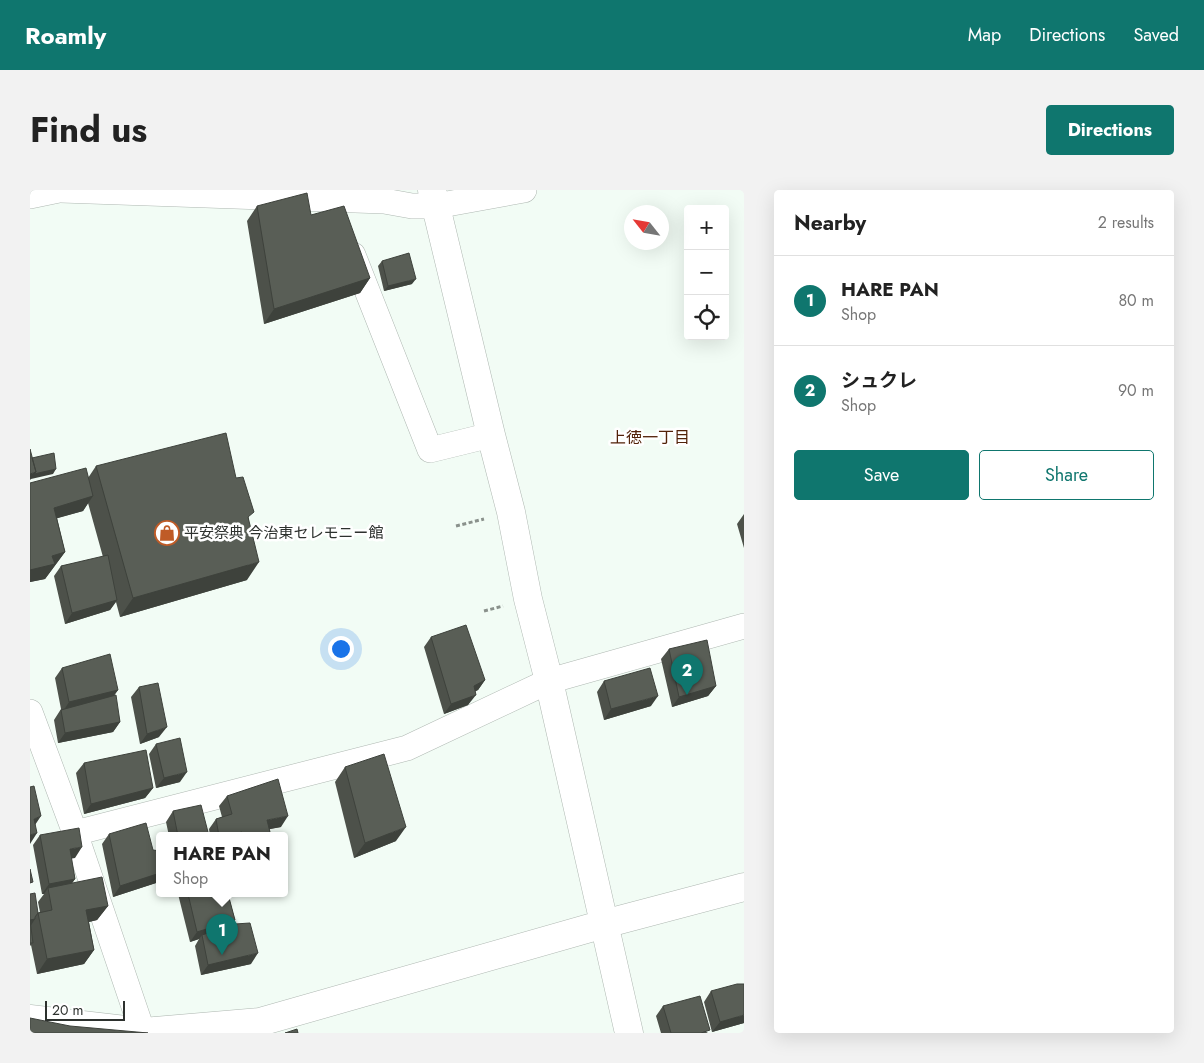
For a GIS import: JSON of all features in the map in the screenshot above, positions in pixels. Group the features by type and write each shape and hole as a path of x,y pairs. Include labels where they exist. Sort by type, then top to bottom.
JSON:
{"street":[{"path":"30,196 60,190 338,218 384,202 412,206 434,198 524,190"},
{"path":"434,198 511,512 528,599 549,681 629,1033"},
{"path":"338,218 430,450 491,434"},
{"path":"75,833 407,748 549,681 744,626"},
{"path":"30,712 75,833 143,1033"},
{"path":"30,1019 143,1033 260,1022 744,886"}],"building":[{"path":"307,193 311,215 344,206 370,278 274,309 257,206"},
{"path":"409,253 416,279 388,286 382,261"},
{"name":"平安祭典 今治東セレモニー館","path":"226,433 236,478 243,477 254,512 248,517 259,562 133,598 96,466"},
{"path":"30,449 36,472 30,474"},
{"path":"54,453 56,469 34,474 36,472 32,458"},
{"path":"86,468 93,496 54,508 65,552 52,556 55,564 30,570 30,483"},
{"path":"108,555 117,600 72,613 61,566"},
{"path":"466,625 485,680 474,686 476,695 451,704 431,637"},
{"path":"707,640 716,686 679,697 669,649"},
{"path":"110,654 118,690 69,702 62,668"},
{"path":"650,668 658,696 611,709 604,681"},
{"path":"158,683 167,727 147,734 139,687"},
{"path":"116,695 120,722 65,733 61,710"},
{"path":"180,738 187,772 164,778 156,744"},
{"path":"146,750 153,788 91,804 84,763"},
{"path":"384,754 406,827 365,843 345,767"},
{"path":"278,779 288,816 267,820 270,832 218,832 216,819 232,814 227,796"},
{"path":"34,786 41,816 34,819 37,833 30,835 30,787"},
{"path":"201,805 208,832 177,832 173,811"},
{"path":"146,823 153,850 156,850 156,874 120,886 109,834"},
{"path":"79,828 82,847 70,849 75,879 49,884 40,835"},
{"path":"30,869 33,882 30,883"},
{"path":"102,877 108,906 86,910 94,950 47,959 38,913 52,910 48,888"},
{"path":"35,893 38,913 35,919 30,920 30,894"},
{"path":"189,897 229,897 235,920 197,932"},
{"path":"30,920 33,943 30,943"},
{"path":"250,923 258,953 208,965 202,935 235,924"},
{"path":"744,984 744,1015 720,1022 711,991"},
{"path":"700,996 710,1030 701,1033 671,1033 663,1006"},
{"path":"30,1018 70,1026 148,1033 30,1033"},
{"path":"297,1029 298,1033 285,1033"}],"place":[{"name":"平安祭典 今治東セレモニー館","path":"167,533"},
{"name":"シュクレ","path":"687,695"},
{"name":"HARE PAN","path":"222,955"}],"district":[{"name":"上徳一丁目","path":"650,437"}]}
